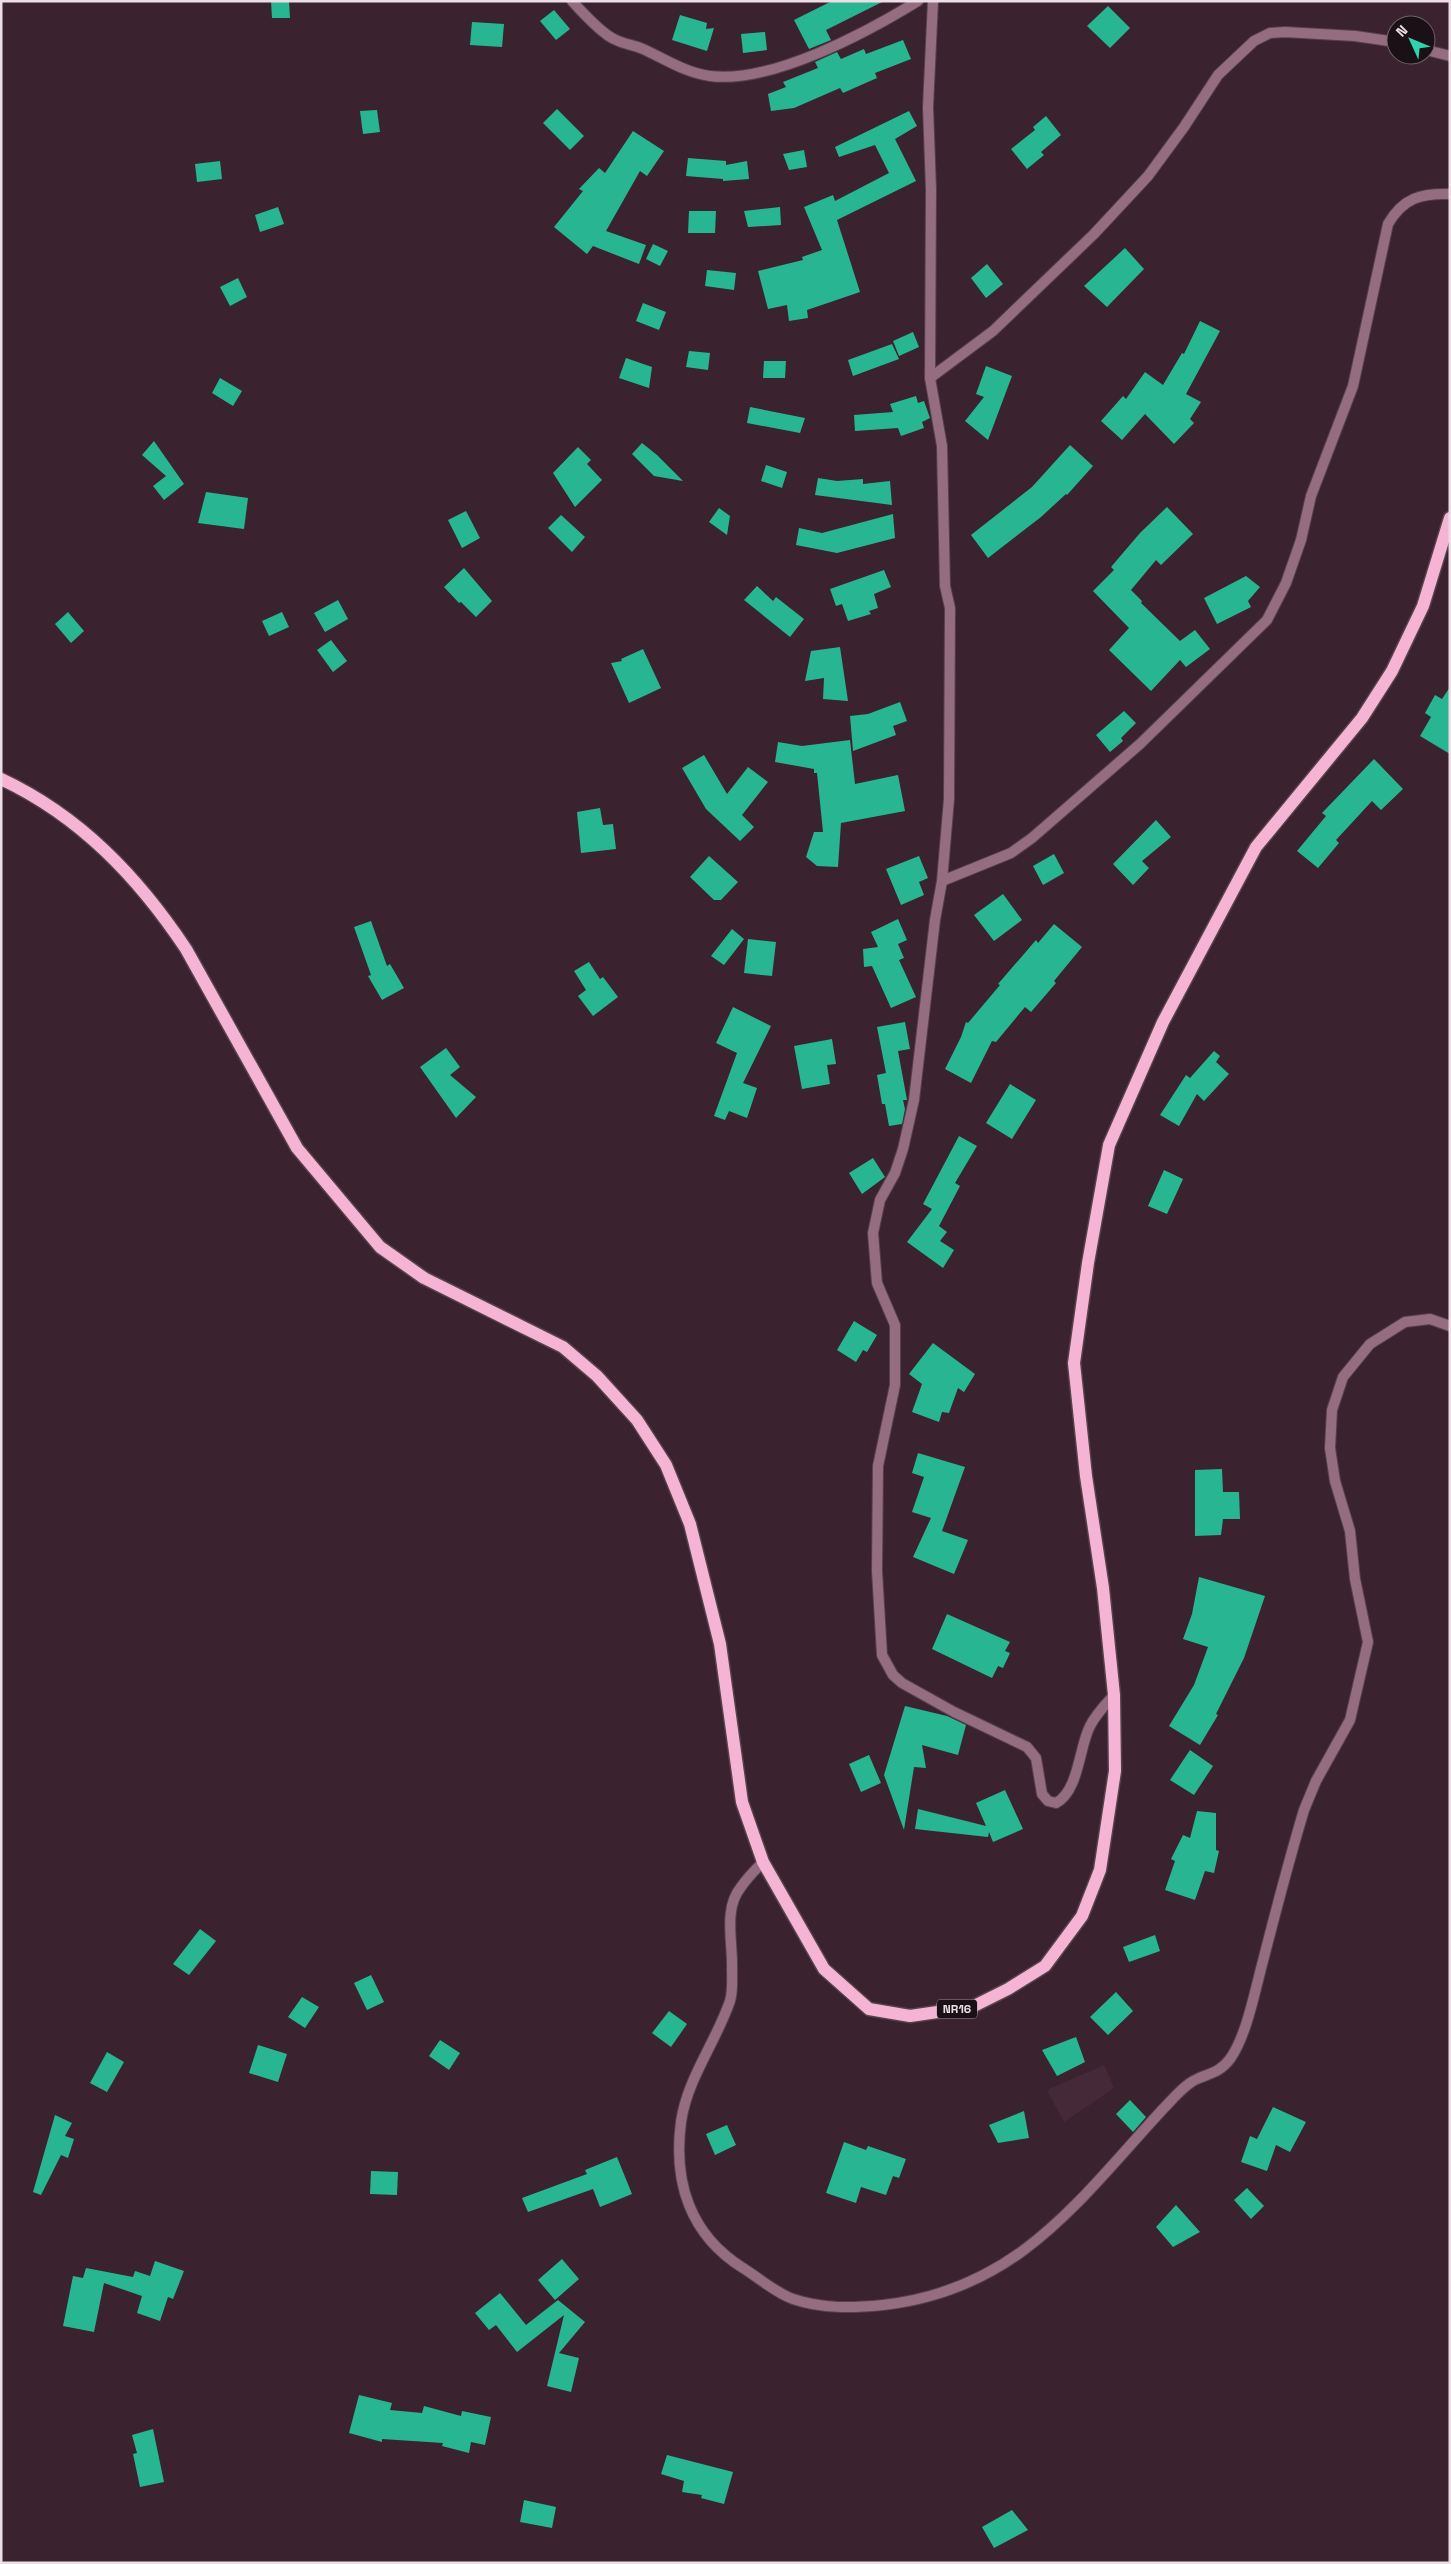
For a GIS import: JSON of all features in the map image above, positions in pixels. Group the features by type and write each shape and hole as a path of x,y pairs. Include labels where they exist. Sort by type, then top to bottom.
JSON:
{"main road":[{"name":"NR16","path":"1,779 53,807 99,843 121,865 169,924 186,949 297,1148 380,1247 424,1278 564,1347 597,1376 637,1420 666,1465 690,1524 720,1644 742,1802 763,1862 824,1969 868,2009 910,2016 972,2007 1008,1989 1045,1966 1082,1916 1100,1870 1115,1771 1114,1695 1103,1588 1086,1476 1074,1363 1088,1263 1109,1145 1163,1022 1256,848 1362,718 1392,671 1423,606 1450,518"}],"street":[{"path":"572,1 613,39 643,49 693,73 726,77 745,76 804,59 854,36 918,1"},
{"path":"933,1 928,106 931,188 930,378 942,446 945,586 950,608 949,799 942,881 935,920 912,1108 904,1149 895,1173 885,1187 873,1222 877,1283 895,1325 895,1385 878,1466 877,1571 882,1656 893,1675 902,1684 954,1712 1027,1747 1036,1758 1042,1794 1048,1801 1056,1804 1063,1800 1077,1770 1089,1728 1097,1714 1114,1695"},
{"path":"930,378 993,331 1094,234 1148,176 1184,128 1218,75 1254,41 1270,33 1285,32 1355,36 1386,41"},
{"path":"1436,52 1450,56"},
{"path":"942,881 1011,853 1032,838 1140,744 1267,620 1286,583 1301,540 1311,496 1353,386 1388,224 1394,213 1420,195 1450,194"},
{"path":"763,1862 739,1888 734,1899 730,1918 733,1946 731,1998 694,2079 682,2119 679,2166 687,2199 705,2237 726,2258 790,2298 826,2307 859,2307 916,2301 968,2284 1010,2262 1047,2234 1172,2100 1197,2079 1208,2077 1221,2070 1232,2056 1254,1994 1304,1810 1316,1781 1350,1720 1368,1642 1355,1579 1350,1531 1335,1481 1330,1448 1332,1410 1343,1377 1370,1344 1404,1322 1430,1318 1450,1326"}],"shaded area":[{"path":"1104,2065 1114,2088 1064,2122 1047,2090"}],"building":[{"path":"271,1 289,1 290,18 272,18"},
{"path":"832,1 884,1 826,30 831,40 809,49 794,20"},
{"path":"1108,6 1130,28 1110,48 1087,26"},
{"path":"554,10 570,29 556,40 540,21"},
{"path":"680,15 707,23 706,29 714,28 707,51 672,40"},
{"path":"472,22 504,24 502,47 470,45"},
{"path":"765,32 767,50 743,53 741,34"},
{"path":"903,40 911,59 875,73 877,78 843,93 840,88 794,108 771,111 768,94 786,87 783,82 818,68 815,62 837,52 841,59 864,49 866,54"},
{"path":"557,109 584,136 570,150 543,123"},
{"path":"377,110 380,132 363,134 360,111"},
{"path":"909,111 917,126 895,139 916,181 837,220 860,292 807,310 808,318 789,321 787,305 768,309 758,271 803,260 802,257 822,250 804,207 833,195 835,201 889,173 875,145 839,157 835,147"},
{"path":"1046,116 1061,135 1041,152 1044,155 1027,169 1011,149 1035,130 1033,127"},
{"path":"633,131 664,151 647,176 640,171 606,231 646,245 639,264 593,246 587,254 554,227 583,191 579,189 599,168 605,173"},
{"path":"804,150 807,167 789,170 783,154"},
{"path":"688,158 726,161 726,165 747,161 749,179 723,181 723,179 686,176"},
{"path":"220,161 222,179 197,182 195,164"},
{"path":"278,207 284,224 260,232 255,215"},
{"path":"780,207 781,225 748,227 744,211"},
{"path":"689,211 716,211 715,233 688,233"},
{"path":"653,244 668,251 660,266 646,259"},
{"path":"1125,248 1144,269 1107,307 1084,286"},
{"path":"987,264 1003,284 986,298 971,278"},
{"path":"707,270 736,273 734,290 705,286"},
{"path":"238,278 247,297 230,306 220,287"},
{"path":"643,303 666,312 659,330 636,321"},
{"path":"1200,321 1220,331 1186,394 1201,402 1190,419 1194,423 1174,444 1145,414 1122,440 1101,421 1123,396 1126,399 1145,372 1163,385 1182,353 1184,354"},
{"path":"913,332 919,347 899,356 893,341"},
{"path":"892,344 899,359 853,376 848,360"},
{"path":"689,351 710,353 708,370 686,367"},
{"path":"626,358 652,367 649,388 619,378"},
{"path":"764,361 786,361 785,378 763,378"},
{"path":"986,366 1012,376 988,440 965,421 984,397 976,394"},
{"path":"220,378 242,391 233,406 212,393"},
{"path":"916,396 918,403 924,401 930,418 922,422 924,428 901,436 898,428 855,431 854,415 893,412 890,404"},
{"path":"750,407 805,418 800,433 747,423"},
{"path":"154,441 184,484 164,500 153,486 166,476 142,455"},
{"path":"642,443 683,481 654,476 632,454"},
{"path":"1070,445 1093,466 1067,495 988,558 971,535 1032,487"},
{"path":"578,447 591,460 587,464 602,480 575,507 553,473"},
{"path":"766,465 787,472 782,488 761,481"},
{"path":"818,478 837,481 863,479 863,484 890,481 892,505 815,495"},
{"path":"206,492 248,498 244,529 198,523"},
{"path":"1167,507 1193,534 1161,565 1156,560 1131,590 1142,601 1141,603 1180,641 1195,630 1210,649 1186,667 1180,660 1151,691 1109,650 1129,628 1093,591 1114,570 1111,567 1140,533"},
{"path":"719,508 730,516 727,535 709,522"},
{"path":"466,511 480,538 462,548 448,520"},
{"path":"893,514 895,538 837,553 796,545 799,528 822,533"},
{"path":"561,515 585,537 572,552 548,528"},
{"path":"464,568 492,601 476,617 444,587"},
{"path":"884,570 891,587 874,594 878,608 869,611 871,614 848,621 842,604 836,606 830,589"},
{"path":"1246,576 1260,587 1248,601 1251,607 1217,624 1204,598"},
{"path":"757,586 773,601 776,597 804,619 790,637 744,600"},
{"path":"338,600 348,619 325,632 314,613"},
{"path":"68,612 84,631 71,643 55,624"},
{"path":"282,612 289,627 269,636 262,621"},
{"path":"331,640 347,661 333,672 317,650"},
{"path":"840,647 848,701 823,699 824,678 805,681 811,651"},
{"path":"643,649 661,688 629,703 611,663 622,661 621,659"},
{"path":"1450,687 1450,754 1420,736 1431,717 1425,713 1435,695 1442,699"},
{"path":"900,702 907,721 893,726 896,735 853,751 850,716 868,714"},
{"path":"1124,711 1136,723 1121,738 1123,741 1110,752 1096,735"},
{"path":"850,740 855,784 898,775 905,811 841,823 838,867 817,866 806,857 814,832 823,832 817,773 814,773 814,769 775,762 778,742 802,746"},
{"path":"704,755 727,794 748,767 768,782 742,815 754,827 740,841 706,809 682,768"},
{"path":"1374,759 1403,789 1381,810 1372,801 1336,840 1339,843 1318,868 1297,851 1326,816 1322,813"},
{"path":"600,808 603,825 613,824 616,849 581,853 577,812"},
{"path":"1156,820 1171,837 1142,861 1149,868 1133,885 1113,864"},
{"path":"1054,854 1064,873 1043,885 1033,866"},
{"path":"709,856 738,882 721,900 714,900 690,877"},
{"path":"919,856 928,878 919,882 924,895 901,905 886,869"},
{"path":"1003,894 1022,920 994,941 974,915"},
{"path":"898,919 907,940 898,944 904,958 899,960 916,997 891,1008 872,966 864,967 863,949 878,947 871,932"},
{"path":"371,921 387,966 390,964 404,988 382,1000 368,976 371,975 354,927"},
{"path":"1054,924 1082,947 1054,981 1056,983 1031,1012 1025,1007 996,1042 992,1041 971,1083 945,1069 961,1037 966,1022 968,1023 1000,985 998,984 1036,940 1038,943"},
{"path":"732,929 744,939 724,965 711,956"},
{"path":"748,939 776,942 772,976 744,973"},
{"path":"589,962 600,979 603,977 618,997 593,1016 578,996 586,990 574,971"},
{"path":"733,1007 771,1026 743,1083 757,1088 747,1118 729,1111 725,1120 714,1116 737,1053 716,1043"},
{"path":"905,1022 910,1049 898,1051 907,1100 903,1100 905,1109 902,1124 889,1126 885,1104 882,1104 877,1075 886,1073 877,1027"},
{"path":"832,1039 836,1064 827,1065 830,1084 802,1089 794,1046"},
{"path":"446,1048 460,1067 450,1075 476,1097 456,1118 420,1067"},
{"path":"1214,1051 1220,1056 1216,1062 1229,1074 1204,1101 1197,1094 1179,1126 1160,1115 1186,1075 1190,1078"},
{"path":"1010,1084 1036,1100 1012,1139 986,1123"},
{"path":"959,1136 977,1146 955,1183 960,1186 939,1226 947,1232 940,1241 954,1250 943,1268 907,1242 932,1209 923,1204"},
{"path":"873,1158 885,1177 862,1194 849,1173"},
{"path":"1164,1170 1183,1179 1167,1214 1148,1206"},
{"path":"854,1321 877,1335 867,1352 863,1350 856,1362 837,1350"},
{"path":"933,1343 975,1374 964,1392 958,1388 949,1413 942,1412 939,1422 912,1412 922,1384 909,1374"},
{"path":"918,1453 965,1467 942,1531 968,1540 954,1574 913,1557 931,1518 912,1512 924,1477 912,1473"},
{"path":"1222,1469 1223,1492 1239,1492 1240,1519 1223,1519 1221,1535 1195,1536 1195,1470"},
{"path":"1199,1577 1265,1596 1244,1658 1216,1714 1218,1715 1200,1745 1169,1726 1194,1685 1208,1647 1183,1639 1192,1614"},
{"path":"947,1614 1010,1642 1005,1651 1010,1653 1003,1668 998,1666 992,1678 932,1649"},
{"path":"905,1706 947,1716 966,1725 958,1755 922,1745 926,1768 914,1767 904,1830 884,1775"},
{"path":"1190,1750 1213,1766 1194,1795 1170,1780"},
{"path":"869,1755 881,1783 861,1792 849,1764"},
{"path":"1005,1790 1023,1829 993,1842 989,1832 988,1837 915,1829 918,1809 986,1826 976,1803"},
{"path":"1197,1811 1216,1813 1216,1850 1219,1851 1214,1873 1205,1871 1195,1900 1165,1890 1175,1861 1171,1859 1183,1835 1190,1838"},
{"path":"200,1929 216,1941 189,1975 173,1964"},
{"path":"1155,1935 1160,1951 1129,1962 1123,1947"},
{"path":"371,1975 384,2002 367,2010 354,1983"},
{"path":"1116,1992 1133,2011 1108,2035 1090,2017"},
{"path":"302,1997 319,2007 305,2028 288,2017"},
{"path":"669,2011 687,2024 671,2047 652,2033"},
{"path":"1076,2037 1085,2062 1057,2076 1042,2050"},
{"path":"440,2040 460,2053 449,2070 429,2056"},
{"path":"258,2045 287,2054 278,2082 249,2073"},
{"path":"107,2052 124,2062 107,2092 90,2083"},
{"path":"1130,2100 1146,2117 1133,2132 1116,2114"},
{"path":"1273,2107 1306,2122 1290,2152 1276,2145 1267,2171 1241,2162 1250,2136 1257,2139"},
{"path":"1024,2111 1029,2138 998,2143 989,2125"},
{"path":"55,2115 72,2123 65,2136 74,2139 68,2158 61,2155 41,2195 33,2192"},
{"path":"727,2125 736,2145 715,2155 706,2134"},
{"path":"844,2142 866,2150 868,2146 906,2159 899,2178 893,2176 886,2195 861,2187 856,2203 826,2193"},
{"path":"617,2157 632,2194 600,2207 593,2189 528,2212 522,2198 587,2174 585,2170"},
{"path":"371,2171 398,2172 397,2195 370,2194"},
{"path":"1247,2188 1264,2206 1251,2219 1234,2200"},
{"path":"1176,2205 1200,2232 1173,2247 1156,2227"},
{"path":"562,2259 579,2279 555,2300 538,2280"},
{"path":"155,2261 184,2271 173,2299 168,2297 160,2321 137,2313 142,2296 104,2283 94,2332 63,2326 73,2276 83,2278 86,2268 133,2277 135,2271 150,2276"},
{"path":"500,2293 526,2325 558,2300 585,2322 559,2353 579,2358 571,2392 547,2386 564,2315 517,2352 496,2325 489,2330 475,2313"},
{"path":"359,2395 392,2403 390,2410 422,2413 424,2406 461,2416 462,2411 491,2417 485,2445 471,2442 469,2453 442,2446 443,2443 382,2439 382,2442 349,2433"},
{"path":"153,2429 164,2482 140,2487 133,2454 137,2453 132,2435"},
{"path":"667,2455 733,2472 724,2504 701,2498 702,2495 682,2492 684,2481 661,2474"},
{"path":"524,2500 556,2507 552,2528 520,2522"},
{"path":"1012,2510 1028,2530 994,2548 982,2527"}]}
